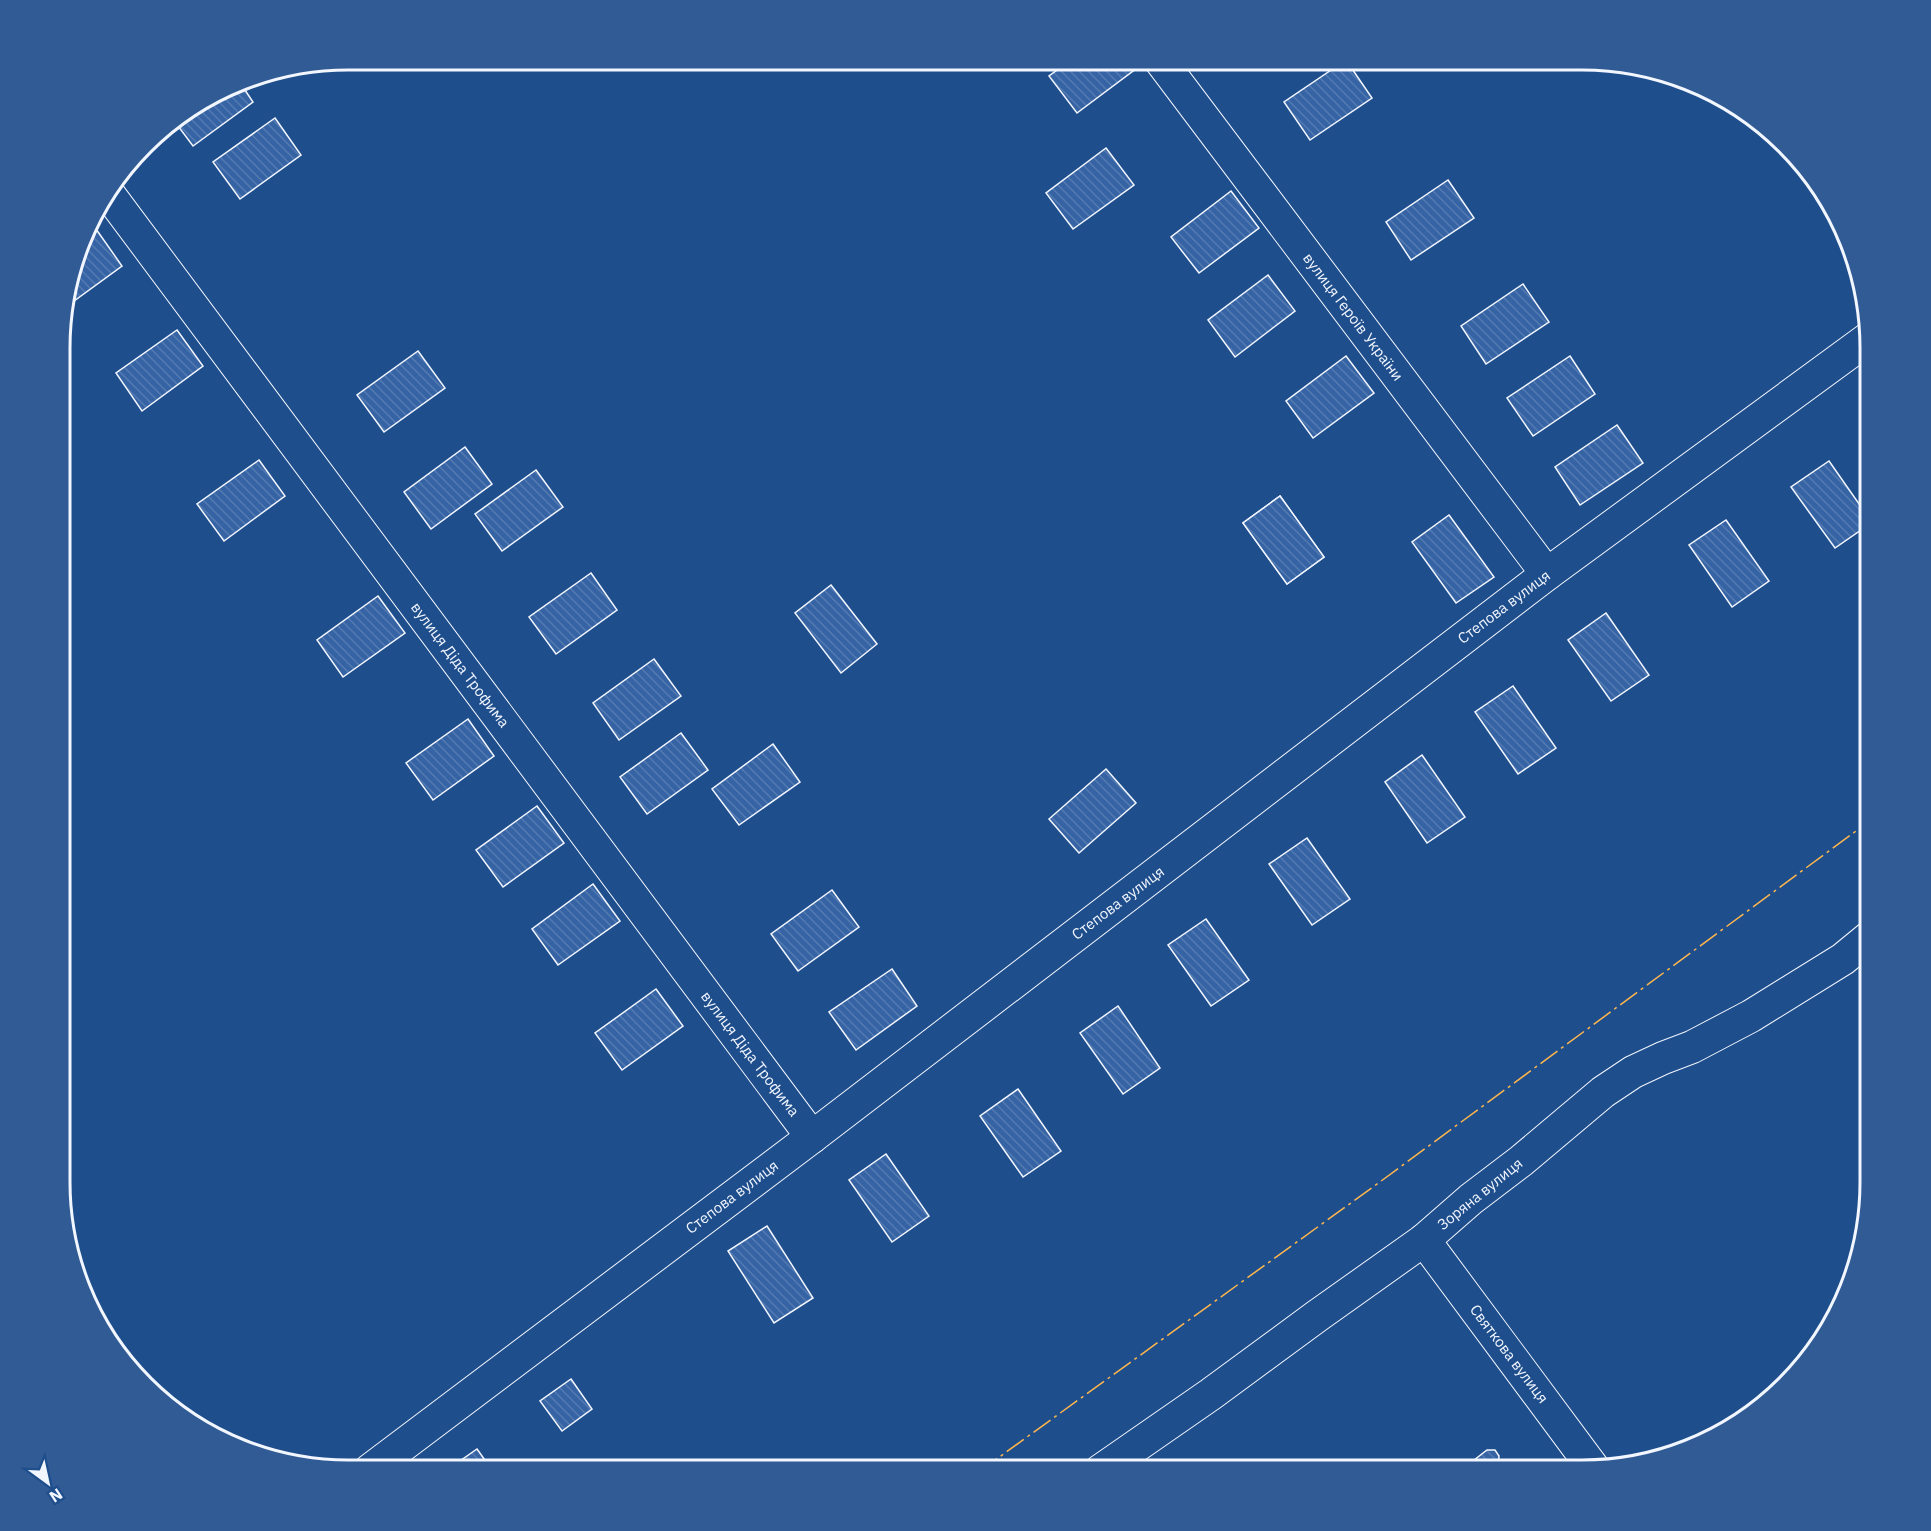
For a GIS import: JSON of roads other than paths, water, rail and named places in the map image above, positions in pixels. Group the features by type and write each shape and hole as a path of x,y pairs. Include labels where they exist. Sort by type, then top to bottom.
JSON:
{"street":[{"name":"вулиця Героїв України","path":"1168,70 1547,574"},
{"name":"вулиця Діда Трофима","path":"113,200 812,1137"},
{"name":"Степова вулиця","path":"383,1460 812,1137 1547,574 1860,345"},
{"name":"Зоряна вулиця","path":"1116,1460 1424,1240 1603,1092 1633,1072 1692,1047 1751,1016 1843,958 1860,944"},
{"name":"Святкова вулиця","path":"1424,1240 1587,1460"}]}
